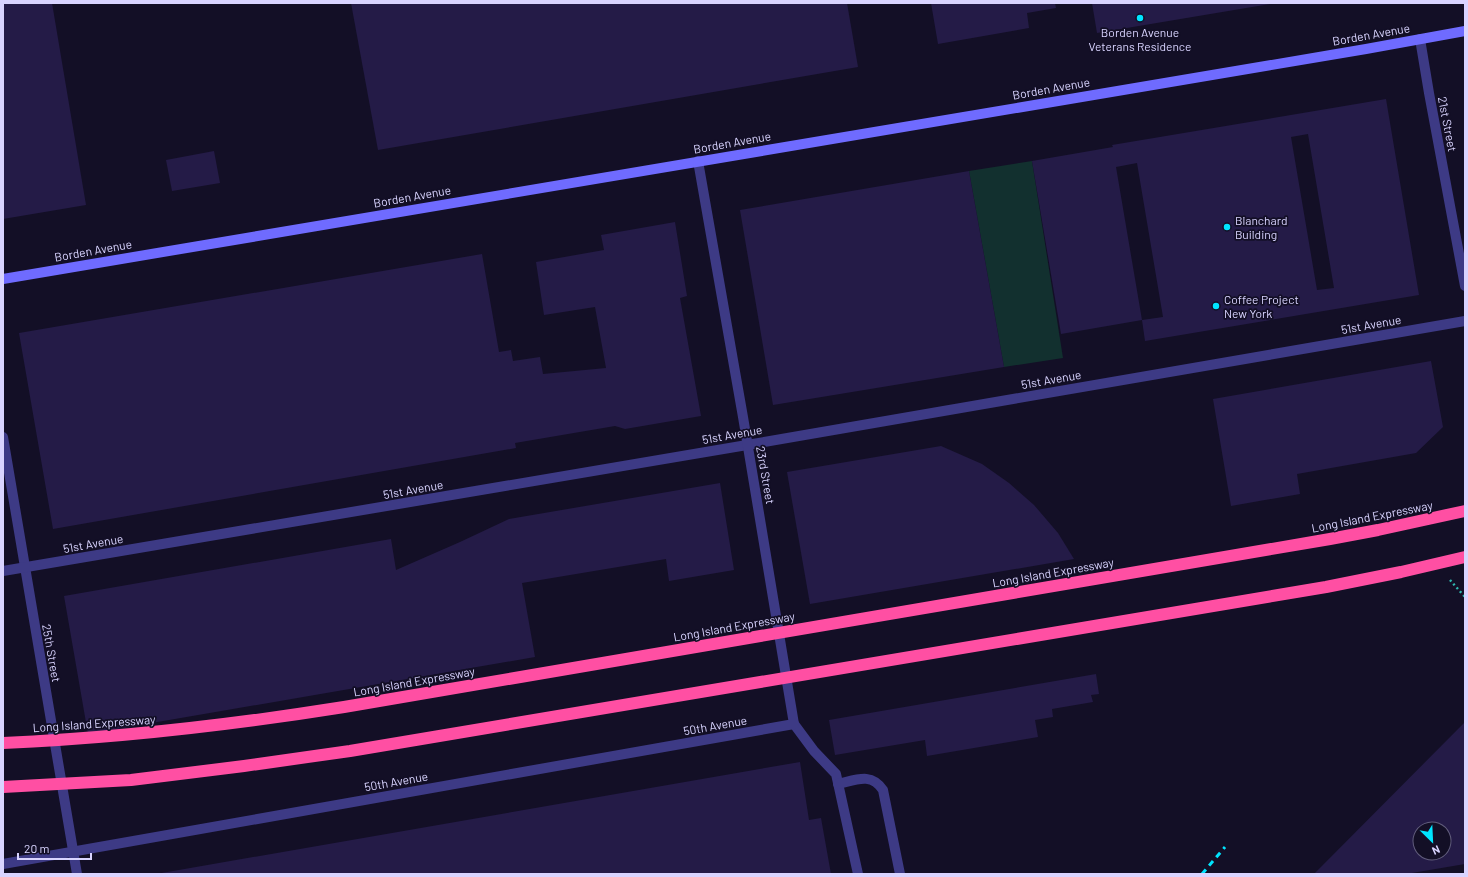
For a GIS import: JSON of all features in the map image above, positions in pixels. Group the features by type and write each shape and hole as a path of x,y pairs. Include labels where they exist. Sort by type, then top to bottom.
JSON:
{"highway":[{"name":"Long Island Expressway","path":"3,743 71,739 237,724 336,709 1322,540 1378,530 1465,511"},
{"path":"3,787 131,780 189,774 335,753 1326,587 1465,557"}],"main road":[{"name":"Borden Avenue","path":"3,279 1465,31"}],"street":[{"name":"21st Street","path":"1420,39 1465,286"},
{"name":"23rd Street","path":"698,160 748,445 794,724"},
{"name":"51st Avenue","path":"3,571 748,445 1465,321"},
{"name":"25th Street","path":"3,437 77,874"},
{"path":"794,724 814,751 836,774 858,874"},
{"name":"50th Avenue","path":"3,864 794,724"},
{"path":"838,784 868,778 874,780 880,785 883,790 900,874"}],"green space":[{"path":"1032,161 1063,358 1004,367 969,171"}],"building":[{"path":"3,3 52,3 86,205 3,219"},
{"path":"351,3 847,3 858,67 378,150"},
{"path":"931,3 1055,3 1056,8 1027,13 1029,28 938,44"},
{"name":"Borden Avenue Veterans Residence","path":"1092,3 1270,3 1270,4 1097,33"},
{"path":"1386,99 1419,295 1145,341 1142,320 1061,334 1032,161 1113,147 1112,145","holes":["1308,134 1334,288 1317,290 1291,137","1137,163 1163,317 1142,320 1116,167"]},
{"path":"214,151 220,183 172,191 166,160"},
{"path":"969,171 1004,367 773,405 740,210"},
{"path":"675,222 687,296 680,298 701,416 625,429 615,426 515,443 516,448 53,529 19,333 482,254 499,352 511,350 513,361 540,357 543,374 606,368 595,307 544,315 536,262 604,250 601,235"},
{"path":"1431,361 1443,427 1416,453 1297,474 1300,494 1231,506 1213,399"},
{"path":"941,446 982,464 1009,483 1034,505 1058,533 1074,559 810,604 787,472"},
{"path":"720,483 734,570 669,581 666,559 522,583 535,657 88,734 64,596 391,539 396,570 509,519"},
{"path":"1096,674 1099,694 1091,695 1093,702 1052,709 1053,717 1035,720 1038,737 927,756 925,740 835,755 829,720"},
{"path":"1465,722 1465,864 1406,874 1314,874"},
{"path":"800,762 809,820 821,818 831,874 156,874"}],"railway":[{"path":"1202,874 1225,847"}],"place":[{"name":"Borden Avenue Veterans Residence","path":"1140,18"},
{"name":"Blanchard Building","path":"1227,227"},
{"name":"Coffee Project New York","path":"1216,306"}]}
